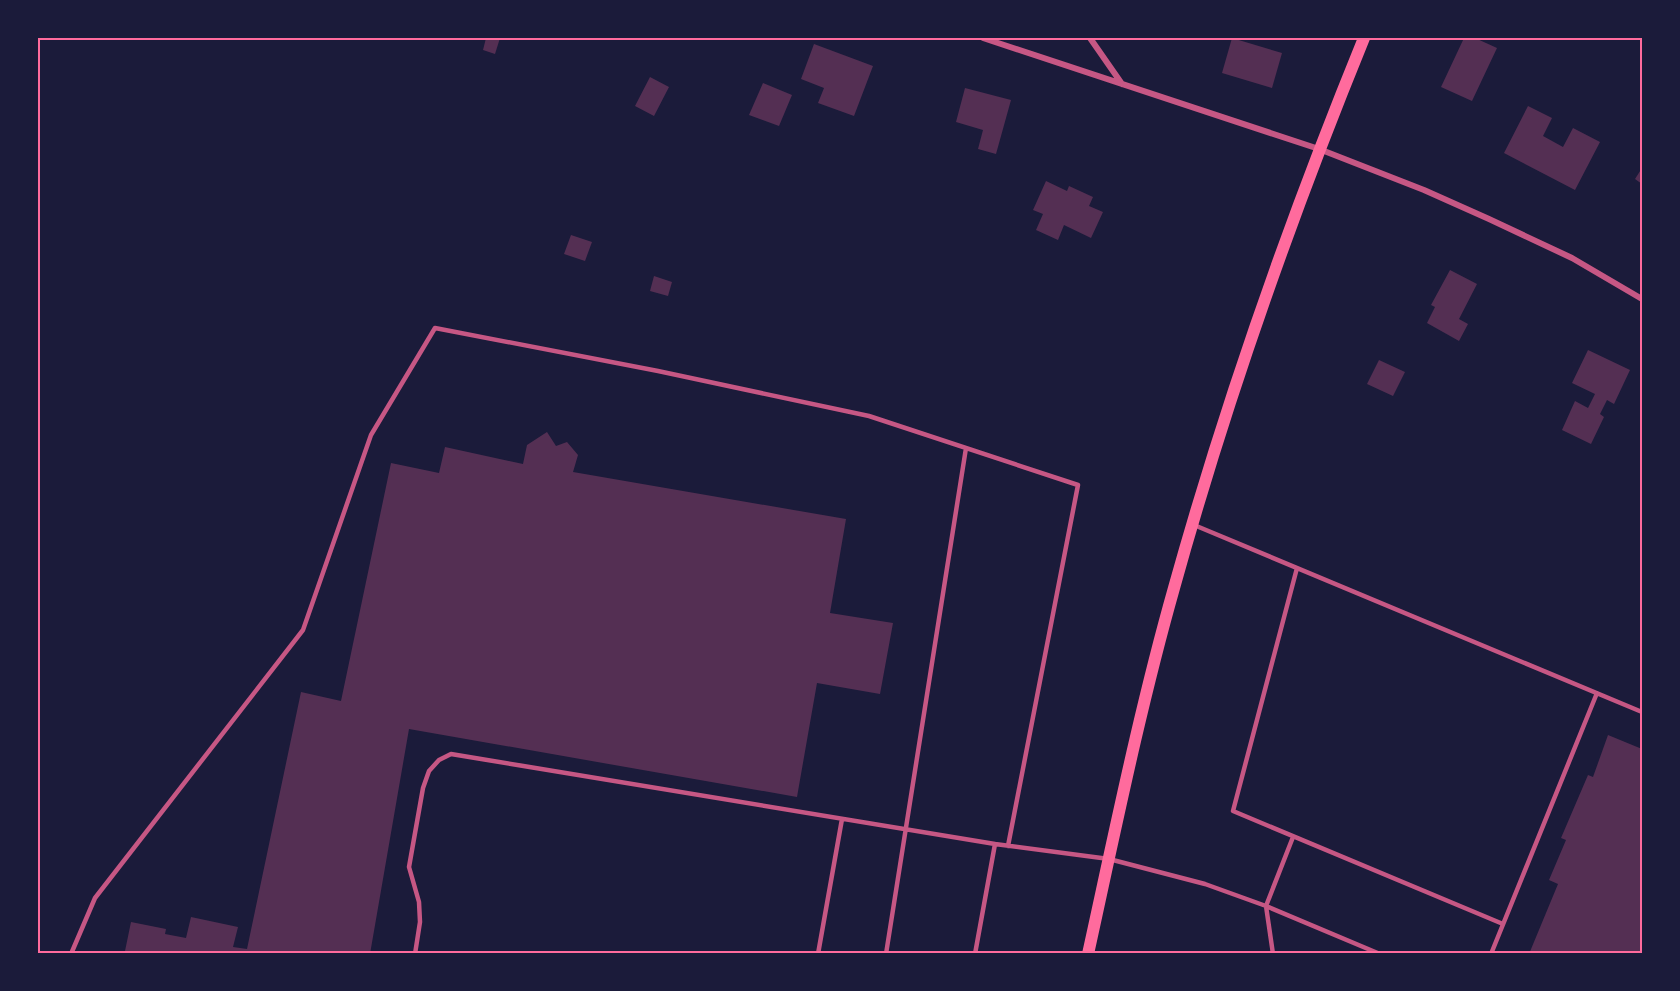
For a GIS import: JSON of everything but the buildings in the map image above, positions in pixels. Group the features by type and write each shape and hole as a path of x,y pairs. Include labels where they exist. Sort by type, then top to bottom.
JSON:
{"main road":[{"path":"1088,954 1129,769 1168,611 1193,525 1263,304 1319,149 1364,38"}],"street":[{"path":"983,38 1319,149 1424,190 1572,258 1642,299"},
{"path":"1090,38 1122,85"}],"lane":[{"path":"71,954 95,898 303,630 371,435 435,328 658,371 869,416 1078,485 1008,846"},
{"path":"886,954 966,448"},
{"path":"1193,525 1642,712"},
{"path":"1297,568 1233,811 1503,924"},
{"path":"1491,954 1597,693"},
{"path":"415,954 420,922 419,902 409,867 421,800 429,771 439,760 452,754 995,844 1109,859 1205,884 1266,906 1380,954"},
{"path":"818,954 842,819"},
{"path":"1273,954 1266,906 1293,837"},
{"path":"975,954 995,844"}]}
